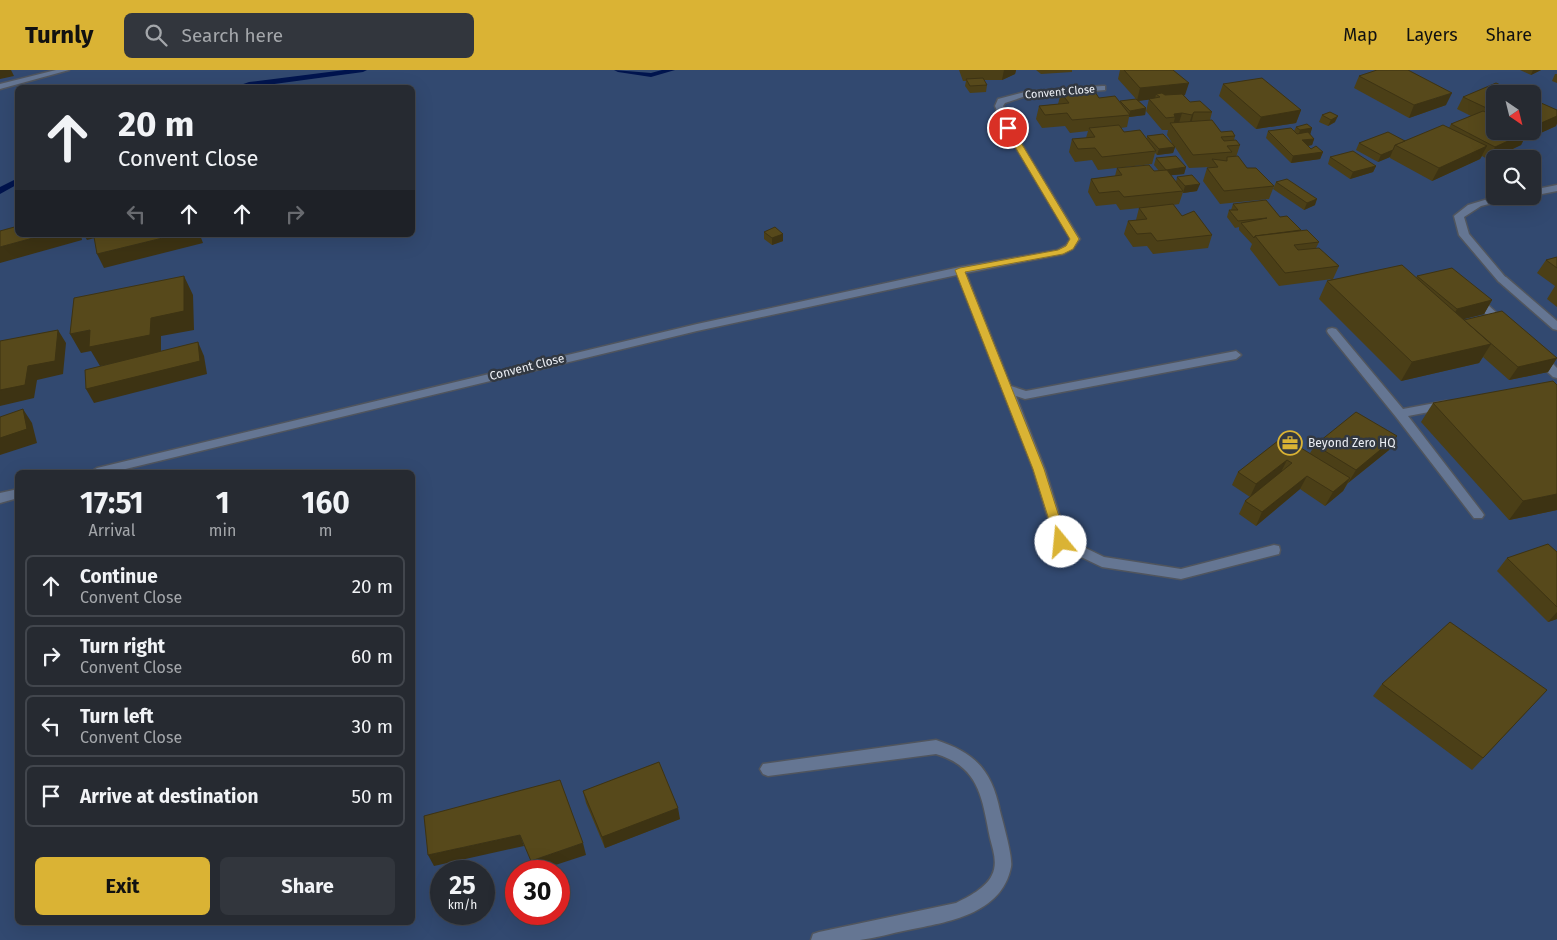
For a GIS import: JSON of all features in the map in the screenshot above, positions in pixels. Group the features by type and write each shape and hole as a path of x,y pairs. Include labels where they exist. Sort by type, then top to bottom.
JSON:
{"street":[{"path":"0,87 65,70"},
{"name":"Convent Close","path":"104,470 654,336 960,270 1060,252 1070,247 1075,239 1008,128 999,106 1001,101 1025,94 1102,88"},
{"path":"1541,191 1557,188"},
{"path":"1486,202 1465,210 1459,216 1464,235 1502,279 1557,327"},
{"path":"960,270 1038,469 1061,542 1102,562 1182,574 1274,550"},
{"path":"1468,292 1509,330"},
{"path":"1332,331 1400,414 1478,515"},
{"path":"1530,349 1557,374"},
{"path":"1006,388 1024,395 1236,355"},
{"path":"1400,414 1459,403"},
{"path":"0,498 15,495"},
{"path":"768,769 936,747 949,751 964,760 977,773 988,789 1004,865 998,882 980,899 959,911 819,940"}],"shaded area":[{"path":"0,70 1557,70 1557,940 0,940"}],"building":[{"path":"1124,70 1173,70 1189,83 1140,88"},
{"path":"1377,70 1408,70 1452,93 1414,105 1359,76"},
{"path":"983,78 987,85 970,86 966,79"},
{"path":"1262,78 1301,110 1261,117 1223,84"},
{"path":"1486,87 1486,108 1463,97"},
{"path":"1093,89 1099,98 1115,96 1130,115 1072,120 1067,113 1045,115 1039,106 1069,103 1061,93"},
{"path":"1162,93 1165,95 1182,94 1190,102 1200,101 1212,112 1194,112 1192,115 1174,114 1175,117 1166,118 1149,99 1160,97 1156,94"},
{"path":"1136,99 1146,108 1130,111 1120,101"},
{"path":"1541,103 1557,110 1557,116 1541,123"},
{"path":"1483,111 1486,112 1486,140 1510,140 1495,147 1451,124"},
{"path":"1330,112 1338,116 1331,120 1322,115"},
{"path":"1212,120 1221,132 1232,131 1235,136 1221,137 1224,141 1236,140 1240,145 1227,146 1232,152 1193,155 1170,123"},
{"path":"1307,124 1312,128 1300,130 1296,127"},
{"path":"1119,125 1124,132 1140,130 1156,151 1102,157 1095,148 1078,149 1072,139 1095,137 1089,128"},
{"path":"1443,125 1487,146 1439,168 1395,145"},
{"path":"1291,128 1297,134 1308,132 1314,139 1302,140 1311,149 1316,146 1323,152 1293,156 1268,131"},
{"path":"1388,132 1405,141 1395,145 1393,150 1381,155 1359,143"},
{"path":"1163,134 1175,147 1159,149 1147,136"},
{"path":"1353,151 1376,166 1353,172 1330,157"},
{"path":"1176,156 1186,167 1166,170 1156,158"},
{"path":"1238,156 1247,168 1256,168 1274,186 1224,191 1207,168 1218,167 1212,159 1227,161 1227,157"},
{"path":"1149,165 1154,171 1167,170 1183,191 1124,197 1119,191 1099,193 1091,179 1122,175 1117,168"},
{"path":"1192,175 1200,184 1185,186 1177,177"},
{"path":"1287,179 1317,199 1307,203 1276,182"},
{"path":"1266,200 1280,217 1287,216 1301,230 1255,236 1254,238 1241,223 1267,218 1238,221 1229,210 1238,210 1233,204"},
{"path":"1173,204 1182,216 1194,211 1212,235 1157,241 1151,233 1137,234 1128,221 1147,219 1139,208"},
{"path":"15,227 15,237 37,237 0,247 0,231"},
{"path":"775,227 783,234 772,238 764,232"},
{"path":"1307,230 1319,242 1294,245 1298,250 1319,248 1339,266 1285,273 1255,236"},
{"path":"94,237 167,237 97,254"},
{"path":"1557,257 1557,268 1546,260"},
{"path":"1402,265 1491,344 1412,362 1327,281"},
{"path":"1452,268 1492,300 1457,309 1417,276"},
{"path":"184,276 184,311 151,318 150,335 89,347 90,330 70,334 74,298"},
{"path":"1502,311 1557,358 1518,367 1464,320"},
{"path":"58,330 55,361 28,366 25,385 0,390 0,341"},
{"path":"198,342 200,361 86,389 85,370"},
{"path":"1553,381 1557,385 1557,494 1523,501 1433,403"},
{"path":"23,409 27,429 0,438 0,417"},
{"path":"1356,412 1397,436 1356,470 1315,445"},
{"path":"1283,437 1350,478 1333,492 1307,476 1262,512 1245,501 1292,463 1287,460 1256,484 1238,472"},
{"path":"1548,544 1557,552 1557,607 1507,558"},
{"path":"1450,622 1547,690 1483,758 1382,684"},
{"path":"659,762 678,808 602,837 583,791"},
{"path":"560,780 583,843 534,860 531,860 520,835 428,855 424,816"}],"waterway":[{"path":"246,85 363,70"},
{"path":"618,70 651,75 671,70"},
{"path":"0,191 15,182"}],"place":[{"name":"Beyond Zero HQ","path":"1290,443"}],"route":[{"path":"1008,128 1075,239 1070,247 1060,252 960,270 1038,469 1061,542"}]}
